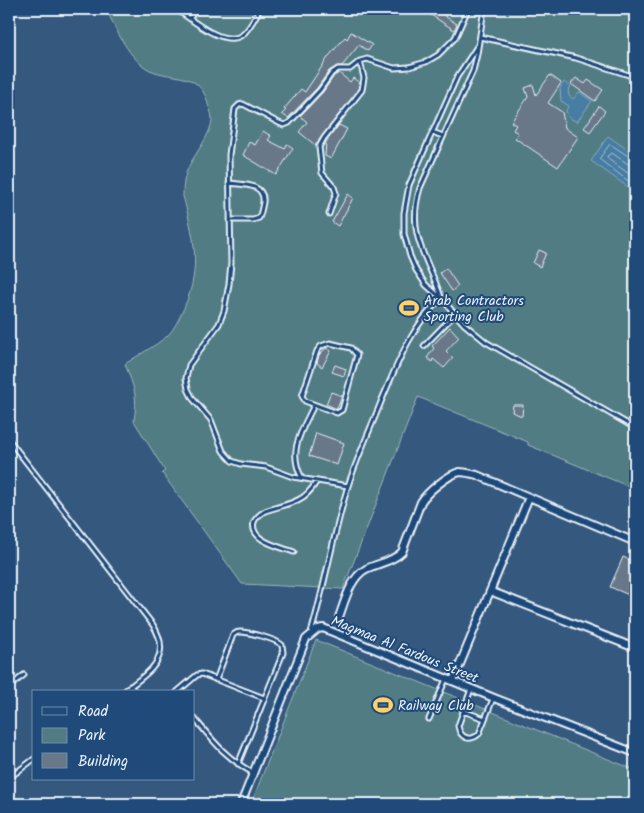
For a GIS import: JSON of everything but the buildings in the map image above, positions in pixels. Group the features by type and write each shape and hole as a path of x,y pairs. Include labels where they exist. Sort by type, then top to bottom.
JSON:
{"street":[{"path":"338,617 355,579 366,569 392,559 402,552 423,498 452,476 461,472 470,473 635,542"},
{"path":"453,682 529,497"},
{"path":"490,591 635,648"},
{"name":"Magmaa Al Fardous Street","path":"241,804 306,639 318,629 323,628 453,682 635,753"}],"lane":[{"path":"176,9 221,37 231,39 245,32 260,9"},
{"path":"190,18 196,9"},
{"path":"348,486 286,475 266,467 236,463 229,459 223,451 211,420 193,399 188,389 186,378 189,366 216,329 224,311 230,273 230,140 237,107 243,104 279,123 287,124 292,122 334,71 350,69 360,61 371,60 400,69 426,62 442,53 458,32 468,9"},
{"path":"441,298 418,244 415,215 420,188 472,72 480,37 483,10 472,9"},
{"path":"480,37 562,55 635,76"},
{"path":"478,45 457,77 409,185 404,203 403,222 406,245 416,270 426,284 475,334 498,350 635,428"},
{"path":"330,214 336,193 334,187 322,173 319,147 362,90 364,82 360,61"},
{"path":"432,132 443,136"},
{"path":"229,183 254,186 260,190 263,196 261,213 258,218 253,220 230,220"},
{"path":"311,634 348,486 403,349 416,327 441,298"},
{"path":"424,346 455,314"},
{"path":"330,343 353,350 357,358 342,410 338,413 314,405 305,401 302,396 319,349 324,344 330,343"},
{"path":"302,478 296,461 296,445 314,405"},
{"path":"9,440 160,636 161,651 155,666 125,690"},
{"path":"294,552 259,538 255,532 255,520 259,514 265,511 299,500 306,495 317,481"},
{"path":"216,680 232,635 235,633 242,632 278,642 283,648 283,653 238,764"},
{"path":"179,690 199,674 264,698"},
{"path":"9,687 24,675"},
{"path":"429,719 446,678"},
{"path":"130,686 133,690"},
{"path":"471,689 458,726 458,732 462,737 474,738 479,734 494,698"},
{"path":"463,711 485,719"},
{"path":"195,719 222,752 253,773"},
{"path":"9,778 32,761"}],"green space":[{"name":"Arab Contractors Sporting Club","path":"106,9 635,9 635,489 528,445 528,442 418,397 343,589 242,584 162,473 165,471 134,421 136,404 131,379 125,364 169,334 190,293 193,279 194,252 193,239 183,196 184,185 189,166 209,131 212,119 211,114 203,91 197,84 191,80 150,70 129,52"},
{"name":"Railway Club","path":"316,640 635,770 635,804 251,804"}],"water":[{"path":"564,82 571,87 568,90 569,96 573,99 579,92 592,101 577,122 568,117 566,110 569,106 561,101 560,88"},
{"path":"608,136 635,155 635,192 591,161"}],"place":[{"name":"Arab Contractors Sporting Club","path":"409,308"},
{"name":"Railway Club","path":"383,705"}]}
